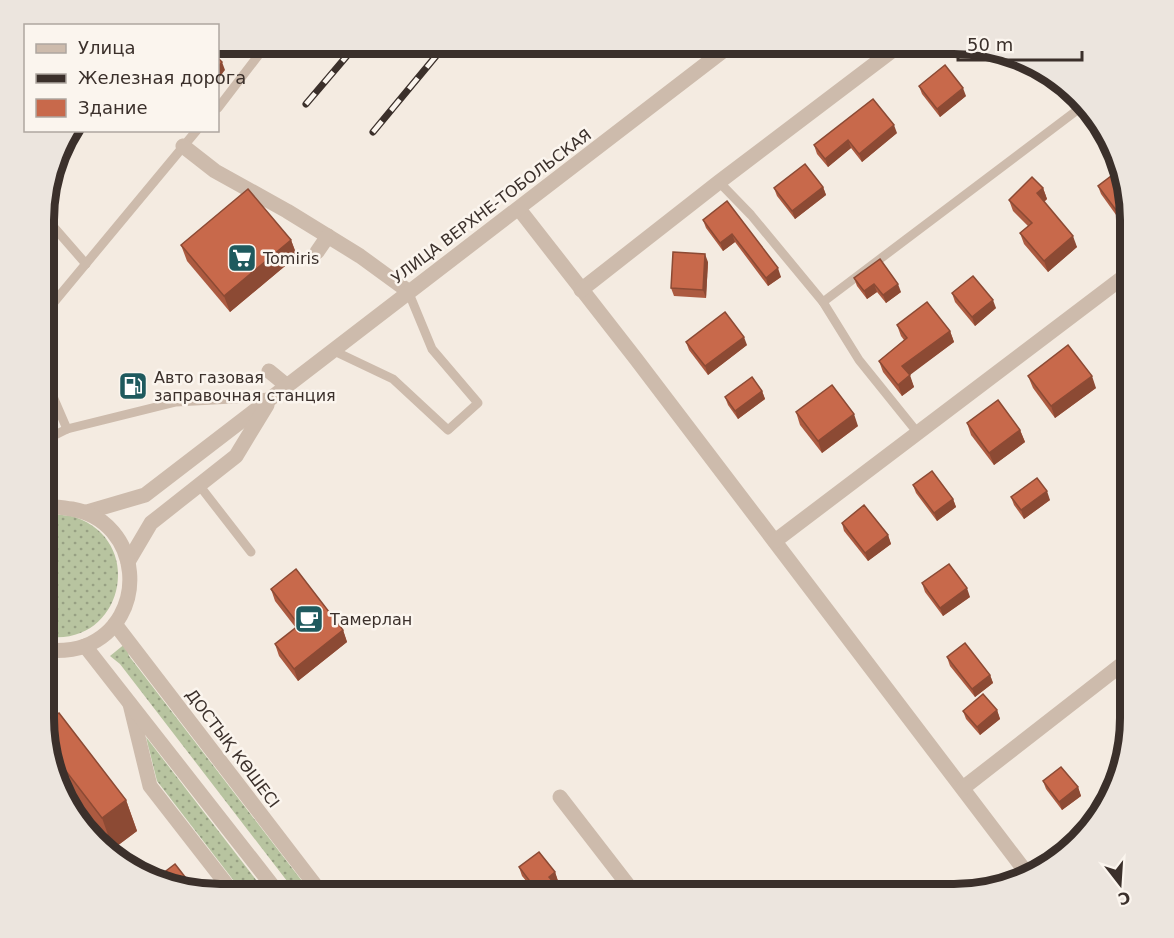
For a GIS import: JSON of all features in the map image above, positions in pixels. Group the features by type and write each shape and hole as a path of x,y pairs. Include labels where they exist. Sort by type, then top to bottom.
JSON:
{"street":[{"name":"УЛИЦА ВЕРХНЕ-ТОБОЛЬСКАЯ","path":"87,512 145,495 719,54"},
{"path":"581,290 888,54"},
{"path":"183,146 215,171 328,236 408,291"},
{"path":"519,209 636,359 1023,868"},
{"path":"317,252 328,236"},
{"path":"775,541 1120,280"},
{"path":"268,371 286,385"},
{"name":"УЛИЦА ВЕРХНЕ-ТОБОЛЬСКАЯ","path":"129,562 151,523 236,456 271,397"},
{"name":"УЛИЦА ВЕРХНЕ-ТОБОЛЬСКАЯ","path":"54,507 87,512 103,522 116,535 129,562 129,591 124,608 115,624"},
{"path":"54,650 66,651 85,646 102,637 115,624"},
{"name":"ДОСТЫҚ КӨШЕСІ","path":"115,624 314,884"},
{"path":"85,646 271,884"},
{"path":"963,788 1120,666"},
{"path":"129,701 150,786 226,884"},
{"path":"560,797 627,884"}],"lane":[{"path":"219,107 259,54"},
{"path":"823,302 1077,110"},
{"path":"54,302 195,132"},
{"path":"719,182 751,214 823,302 859,360 917,432"},
{"path":"54,227 86,264"},
{"path":"332,350 393,379 448,430 478,403 432,349 408,291"},
{"path":"54,436 67,429 176,402 271,397"},
{"path":"54,399 67,429"},
{"path":"199,485 251,552"}],"green space":[{"path":"54,514 75,517 98,530 112,548 118,569 116,591 107,611 92,627 71,636 54,636"},
{"path":"126,643 129,656 304,884 289,884 120,664 110,656"},
{"path":"146,737 259,884 236,884 157,781"}],"building":[{"path":"945,65 963,88 937,109 919,86"},
{"path":"873,99 894,125 859,154 848,140 825,159 814,145"},
{"path":"805,164 823,187 792,211 774,188"},
{"path":"1113,174 1120,207 1116,210 1098,186"},
{"path":"1032,177 1043,188 1037,193 1073,236 1044,261 1020,233 1032,223 1009,200"},
{"name":"Tomiris","path":"248,189 291,240 224,296 181,245"},
{"path":"727,201 778,268 766,278 732,234 720,243 703,220"},
{"path":"673,252 705,254 703,290 671,288"},
{"path":"880,259 898,284 883,295 874,284 864,291 854,278"},
{"path":"973,276 993,300 972,317 952,293"},
{"path":"927,302 950,331 902,366 910,375 898,385 879,361 907,338 897,325"},
{"path":"725,312 744,337 705,366 686,342"},
{"path":"1068,345 1092,376 1051,406 1028,376"},
{"path":"752,377 762,391 735,411 725,397"},
{"path":"832,385 854,414 818,441 796,412"},
{"path":"998,400 1020,430 989,453 967,423"},
{"path":"932,471 953,499 934,513 913,485"},
{"path":"1037,478 1047,491 1021,510 1011,497"},
{"path":"864,505 888,535 865,553 842,523"},
{"path":"949,564 967,588 940,608 922,583"},
{"name":"Тамерлан","path":"296,569 343,630 294,669 275,644 299,625 271,589"},
{"path":"965,643 990,675 972,689 947,657"},
{"path":"983,694 997,710 977,727 963,711"},
{"path":"59,713 126,800 102,818 61,765 57,750 54,717"},
{"path":"1061,767 1078,787 1059,802 1043,781"},
{"path":"539,852 555,872 549,877 554,883 532,884 519,867"},
{"path":"175,864 188,881 177,878 163,873"}],"railway":[{"path":"306,104 348,54"},
{"path":"373,132 438,54"}],"place":[{"name":"Tomiris","path":"242,258"},
{"name":"Авто газовая заправочная станция","path":"133,386"},
{"name":"Тамерлан","path":"309,619"}]}
